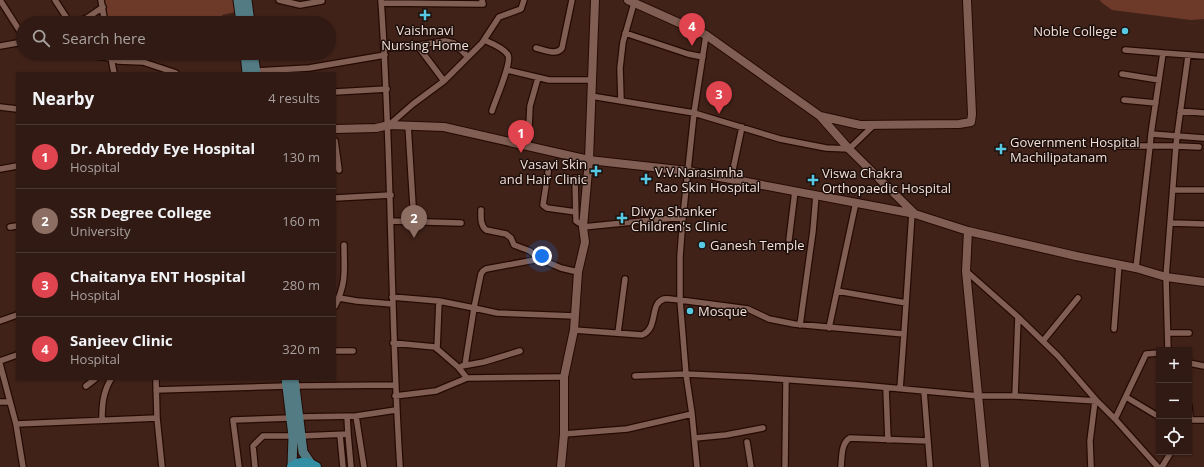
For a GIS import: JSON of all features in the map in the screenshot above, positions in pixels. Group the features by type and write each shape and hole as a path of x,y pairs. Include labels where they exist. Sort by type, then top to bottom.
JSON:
{"highway":[{"path":"292,467 301,462 313,465"}],"main road":[{"path":"238,0 240,16"},
{"path":"247,0 249,16"},
{"path":"247,60 253,72"},
{"path":"253,60 253,72"},
{"path":"290,382 297,436 303,452 313,465"},
{"path":"292,467 297,436"}],"street":[{"path":"0,0 16,25"},
{"path":"55,0 65,16"},
{"path":"101,0 104,16"},
{"path":"247,0 252,0"},
{"path":"279,0 300,5 322,1"},
{"path":"400,467 395,396 389,125 382,2 483,4 482,0"},
{"path":"389,125 413,104 444,81 484,40 499,17 521,9 524,0"},
{"path":"536,48 556,53 560,51 562,48 572,0"},
{"path":"561,467 564,434 564,377 574,330 578,272 585,242 584,226 589,160 595,0"},
{"path":"820,116 860,125 959,124 971,122 972,114 967,0"},
{"path":"621,100 620,68 631,1 706,35 820,116 849,149 914,214"},
{"path":"90,16 103,7"},
{"path":"625,33 688,54 702,57"},
{"path":"697,467 695,438 686,374 680,300 680,256 694,113 706,35"},
{"path":"484,40 507,53 509,58 507,70 492,111"},
{"path":"384,48 449,42 454,43 468,57"},
{"path":"0,46 16,43"},
{"path":"417,45 444,81"},
{"path":"1125,50 1188,56 1204,56"},
{"path":"1136,268 1151,134 1163,53"},
{"path":"253,72 309,68 385,55"},
{"path":"1168,347 1166,276 1176,146 1188,56"},
{"path":"111,60 114,72"},
{"path":"116,60 142,62 173,72"},
{"path":"507,70 549,80 592,80"},
{"path":"1122,74 1159,80"},
{"path":"528,146 530,111 538,78"},
{"path":"336,92 387,89"},
{"path":"592,96 694,113 780,138 826,148 849,149 874,125"},
{"path":"1124,100 1156,103"},
{"path":"0,107 16,108"},
{"path":"1180,111 1204,113"},
{"path":"336,129 376,128 389,125 444,127 589,160 688,171 856,202 914,214 968,231 1076,256 1119,264 1166,276 1204,282"},
{"path":"408,125 414,222"},
{"path":"731,179 742,127"},
{"path":"1151,134 1204,138"},
{"path":"1114,146 1199,147"},
{"path":"336,148 339,170"},
{"path":"0,169 16,166"},
{"path":"549,166 544,205 547,208 576,212"},
{"path":"575,178 576,221 584,226 683,217"},
{"path":"1173,190 1204,190"},
{"path":"789,240 795,191"},
{"path":"336,198 391,194"},
{"path":"800,325 813,232 816,195"},
{"path":"830,328 856,202"},
{"path":"481,210 482,223 486,230 506,234 511,238 514,245 530,251 540,259 561,268 578,272"},
{"path":"900,389 914,214"},
{"path":"391,221 461,223"},
{"path":"1171,223 1204,224"},
{"path":"10,226 16,226"},
{"path":"968,231 966,271 985,467"},
{"path":"344,245 344,281 338,296 357,301 392,300 439,302 474,308 496,314 575,316"},
{"path":"464,365 474,308 481,274 483,271 490,268 508,266 540,259"},
{"path":"1114,329 1119,264"},
{"path":"966,271 1018,316 1058,356 1096,401 1115,419 1158,467"},
{"path":"618,333 625,279"},
{"path":"837,291 906,303"},
{"path":"1043,341 1078,298"},
{"path":"574,330 642,335 647,333 651,328 656,305 660,301 668,299 748,309 769,319 800,325 904,334"},
{"path":"437,350 439,302"},
{"path":"0,321 16,315"},
{"path":"1015,396 1018,316"},
{"path":"1168,333 1189,333"},
{"path":"393,343 434,347 458,367 467,378"},
{"path":"336,351 353,351"},
{"path":"458,367 484,362 520,351"},
{"path":"1115,419 1146,354 1156,353"},
{"path":"16,355 0,363 16,424 23,467"},
{"path":"1192,364 1204,366"},
{"path":"636,376 686,374 786,380 979,396 1015,396 1096,401"},
{"path":"395,396 436,391 467,378 564,377"},
{"path":"86,386 93,380"},
{"path":"102,420 102,403 107,385 110,380"},
{"path":"156,380 157,418 162,467"},
{"path":"785,467 786,380"},
{"path":"156,390 290,382 395,385"},
{"path":"886,388 888,440"},
{"path":"924,391 930,467"},
{"path":"1126,397 1156,415"},
{"path":"1091,467 1090,441 1096,401"},
{"path":"0,402 10,402"},
{"path":"238,467 233,420 356,416 396,410"},
{"path":"564,434 627,429 692,414"},
{"path":"347,416 351,467"},
{"path":"356,416 364,467"},
{"path":"16,424 157,418"},
{"path":"1192,421 1204,420"},
{"path":"695,438 726,435 763,428"},
{"path":"255,467 253,446 263,436 348,434"},
{"path":"340,435 343,467"},
{"path":"841,467 844,445 850,438 928,441"},
{"path":"747,442 751,467"},
{"path":"1162,467 1169,455"}],"shaded area":[{"path":"104,0 233,0 235,12 222,16 107,16"},
{"path":"1100,0 1204,0 1204,19 1191,20 1112,10"}],"place":[{"name":"Vaishnavi Nursing Home","path":"425,15"},
{"name":"Noble College","path":"1125,31"},
{"name":"Sanjeev Clinic","path":"692,46"},
{"name":"Chaitanya ENT Hospital","path":"719,114"},
{"name":"Government Hospital Machilipatanam","path":"1001,149"},
{"name":"Dr. Abreddy Eye Hospital","path":"521,153"},
{"name":"Vasavi Skin and Hair Clinic","path":"596,171"},
{"name":"V.V.Narasimha Rao Skin Hospital","path":"646,179"},
{"name":"Viswa Chakra Orthopaedic Hospital","path":"813,180"},
{"name":"Divya Shanker Children's Clinic","path":"622,218"},
{"name":"SSR Degree College","path":"414,238"},
{"name":"Ganesh Temple","path":"702,245"},
{"name":"Mosque","path":"690,311"}]}
